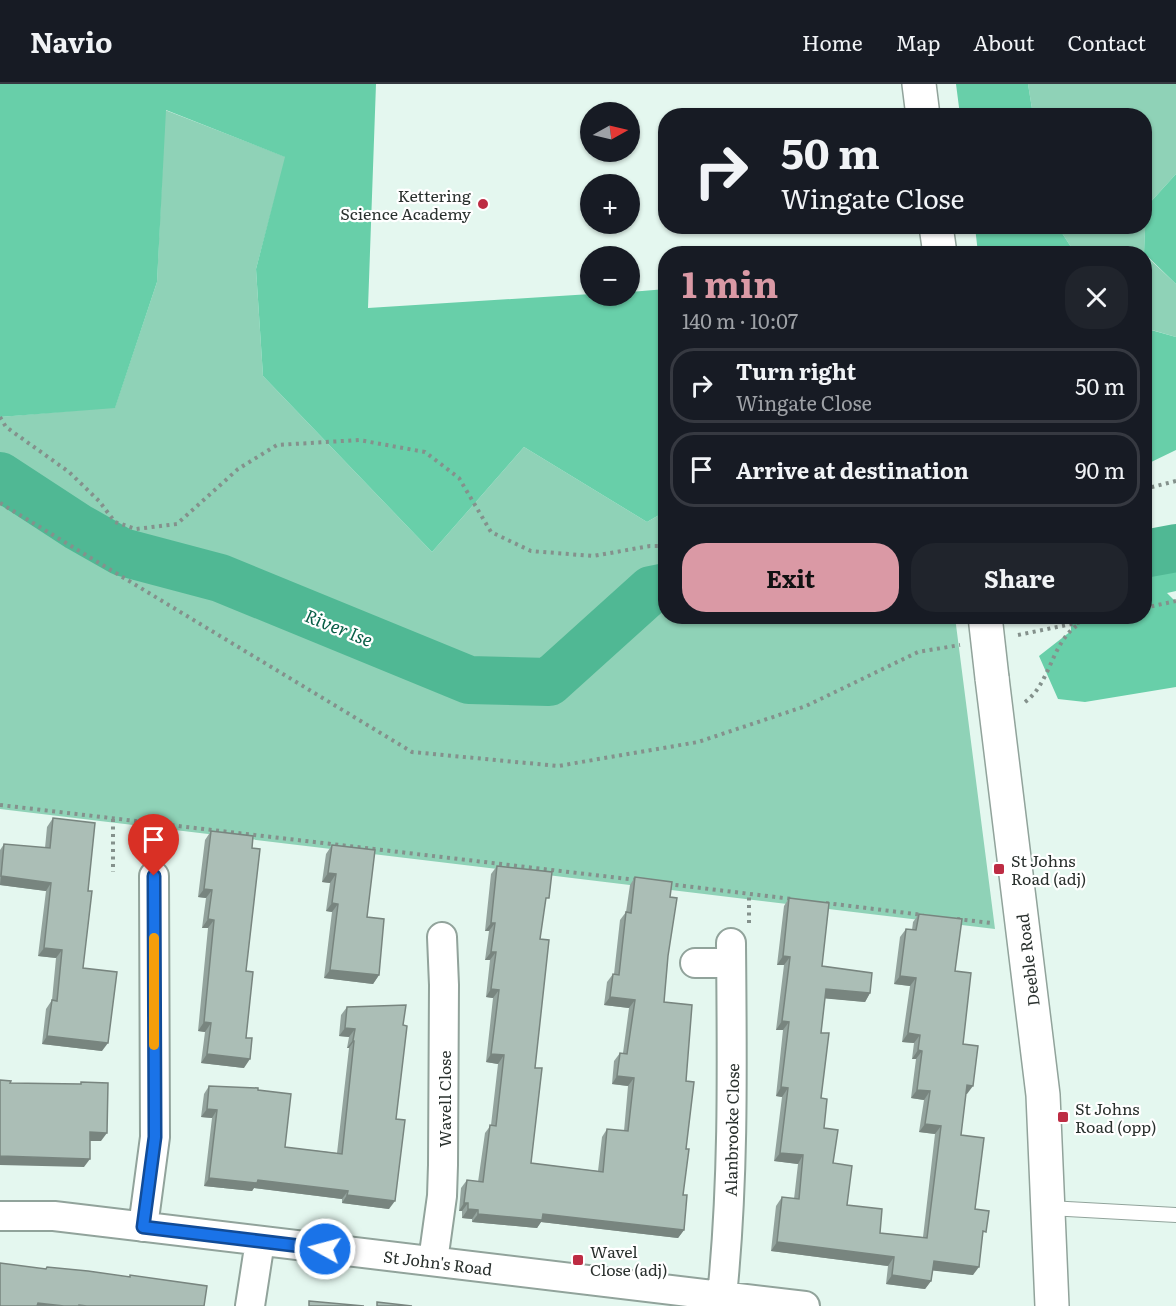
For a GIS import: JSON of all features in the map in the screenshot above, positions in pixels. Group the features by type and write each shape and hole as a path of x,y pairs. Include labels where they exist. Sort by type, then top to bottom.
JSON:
{"street":[{"path":"919,84 922,108"},
{"name":"Deeble Road","path":"977,630 992,678 1043,1095 1052,1306"},
{"path":"143,1227 155,1137 154,876"},
{"name":"Wavell Close","path":"433,1261 442,1196 443,1165 442,937"},
{"path":"695,963 737,947"},
{"name":"Alanbrooke Close","path":"722,1296 729,1235 737,947"},
{"name":"St John's Road","path":"0,1216 54,1216 805,1306"},
{"path":"250,1306 260,1241"}],"lane":[{"path":"1048,1208 1176,1215"}],"path":[{"path":"0,417 6,427 69,472 99,501 115,522 136,530 177,524 238,469 277,445 358,440 425,452 459,478 491,532 531,551 593,556 658,546"},
{"path":"1152,487 1176,481"},
{"path":"0,503 412,752 558,766 698,742 806,706 918,652 977,630"},
{"path":"1152,606 1176,601"},
{"path":"1012,636 1071,624"},
{"path":"998,722 1035,695 1054,653 1077,624"},
{"path":"0,805 644,881"},
{"path":"113,819 113,873"},
{"path":"668,884 796,899"},
{"path":"737,947 749,894"},
{"path":"819,902 925,915"},
{"path":"949,918 996,923"}],"green space":[{"path":"0,84 376,84 368,308 580,295 580,306 640,306 640,291 658,290 658,516 647,522 524,447 432,552 263,376 256,269 285,157 166,110 157,282 115,408 0,417"},
{"path":"956,84 1028,84 1032,108 959,108"},
{"path":"1028,84 1176,84 1176,174 1152,200 1152,108 1032,108"},
{"path":"165,110 286,157 256,269 263,376 432,552 524,447 647,522 658,516 658,624 956,624 995,929 0,809 0,417 115,407 157,282"},
{"path":"1176,174 1176,284 1152,261 1152,246 1144,246 1145,234 1152,234 1152,200"},
{"path":"976,234 1063,234 1070,246 977,246"},
{"path":"1063,234 1145,234 1144,246 1070,246"},
{"path":"1152,262 1176,284 1176,337 1152,330"},
{"path":"1152,330 1176,337 1176,450 1152,462"},
{"path":"1176,557 1176,591 1167,593 1176,602 1176,687 1085,702 1058,699 1039,656 1071,631 1071,624 1152,624 1152,562"}],"building":[{"path":"53,818 95,823 88,891 92,891 83,968 117,972 108,1043 47,1036 52,1000 57,1001 62,950 44,948 51,883 1,876 4,844 50,848"},
{"path":"211,831 253,836 252,848 260,849 246,971 253,972 246,1038 252,1038 250,1059 207,1054 211,1023 204,1022 214,920 208,919 212,890 204,889"},
{"path":"332,845 375,850 367,917 384,919 379,975 330,970 338,904 332,903 336,874 328,873"},
{"path":"497,866 552,872 540,939 549,940 535,1068 542,1068 531,1163 603,1172 607,1129 628,1131 634,1078 617,1076 620,1053 627,1054 635,1000 610,997 613,974 619,975 626,912 631,913 635,877 672,882 670,897 677,898 664,1002 692,1005 686,1081 694,1082 686,1149 689,1149 683,1195 687,1195 684,1230 543,1214 542,1220 478,1214 478,1210 468,1209 468,1203 464,1203 467,1180 483,1182 490,1125 496,1126 504,1055 491,1054 499,990 491,989 496,952 491,952 495,923 491,923"},
{"path":"789,898 829,903 822,966 872,973 870,993 826,989 821,1033 829,1033 821,1098 827,1099 824,1128 838,1130 833,1163 852,1166 847,1205 882,1209 880,1233 927,1238 941,1126 925,1124 930,1091 917,1090 922,1051 918,1050 920,1035 908,1033 916,978 900,976 906,929 916,930 919,914 962,919 955,971 971,973 963,1044 978,1046 973,1086 967,1085 961,1135 984,1138 975,1209 989,1211 986,1232 983,1231 979,1267 934,1261 931,1281 892,1275 894,1257 777,1242 782,1197 799,1199 803,1155 780,1153 788,1088 781,1087 789,1022 782,1021 790,957 783,956"},
{"path":"406,1005 403,1025 407,1026 396,1119 405,1120 395,1201 347,1195 348,1191 258,1180 257,1183 209,1178 217,1110 207,1109 209,1086 258,1088 258,1090 291,1094 285,1147 342,1154 355,1029 345,1028 347,1007"},
{"path":"0,1080 11,1081 10,1083 108,1083 107,1133 90,1132 90,1159 0,1156"},
{"path":"0,1263 130,1277 130,1275 207,1286 204,1306 64,1306 38,1303 37,1306 0,1306"},
{"path":"309,1301 364,1306 309,1306"},
{"path":"377,1302 412,1306 377,1306"}],"waterway":[{"name":"River Ise","path":"0,476 78,527 122,552 220,578 469,680 549,682 651,590 658,589"},
{"name":"River Ise","path":"1152,552 1176,548"}],"slow traffic":[{"path":"154,938 154,1045"}],"place":[{"name":"Kettering Science Academy","path":"483,204"},
{"name":"St Johns Road (adj)","path":"999,869"},
{"name":"St Johns Road (opp)","path":"1063,1117"},
{"name":"Wavel Close (adj)","path":"578,1260"}],"route":[{"path":"154,876 155,1137 143,1227 325,1249"}]}
